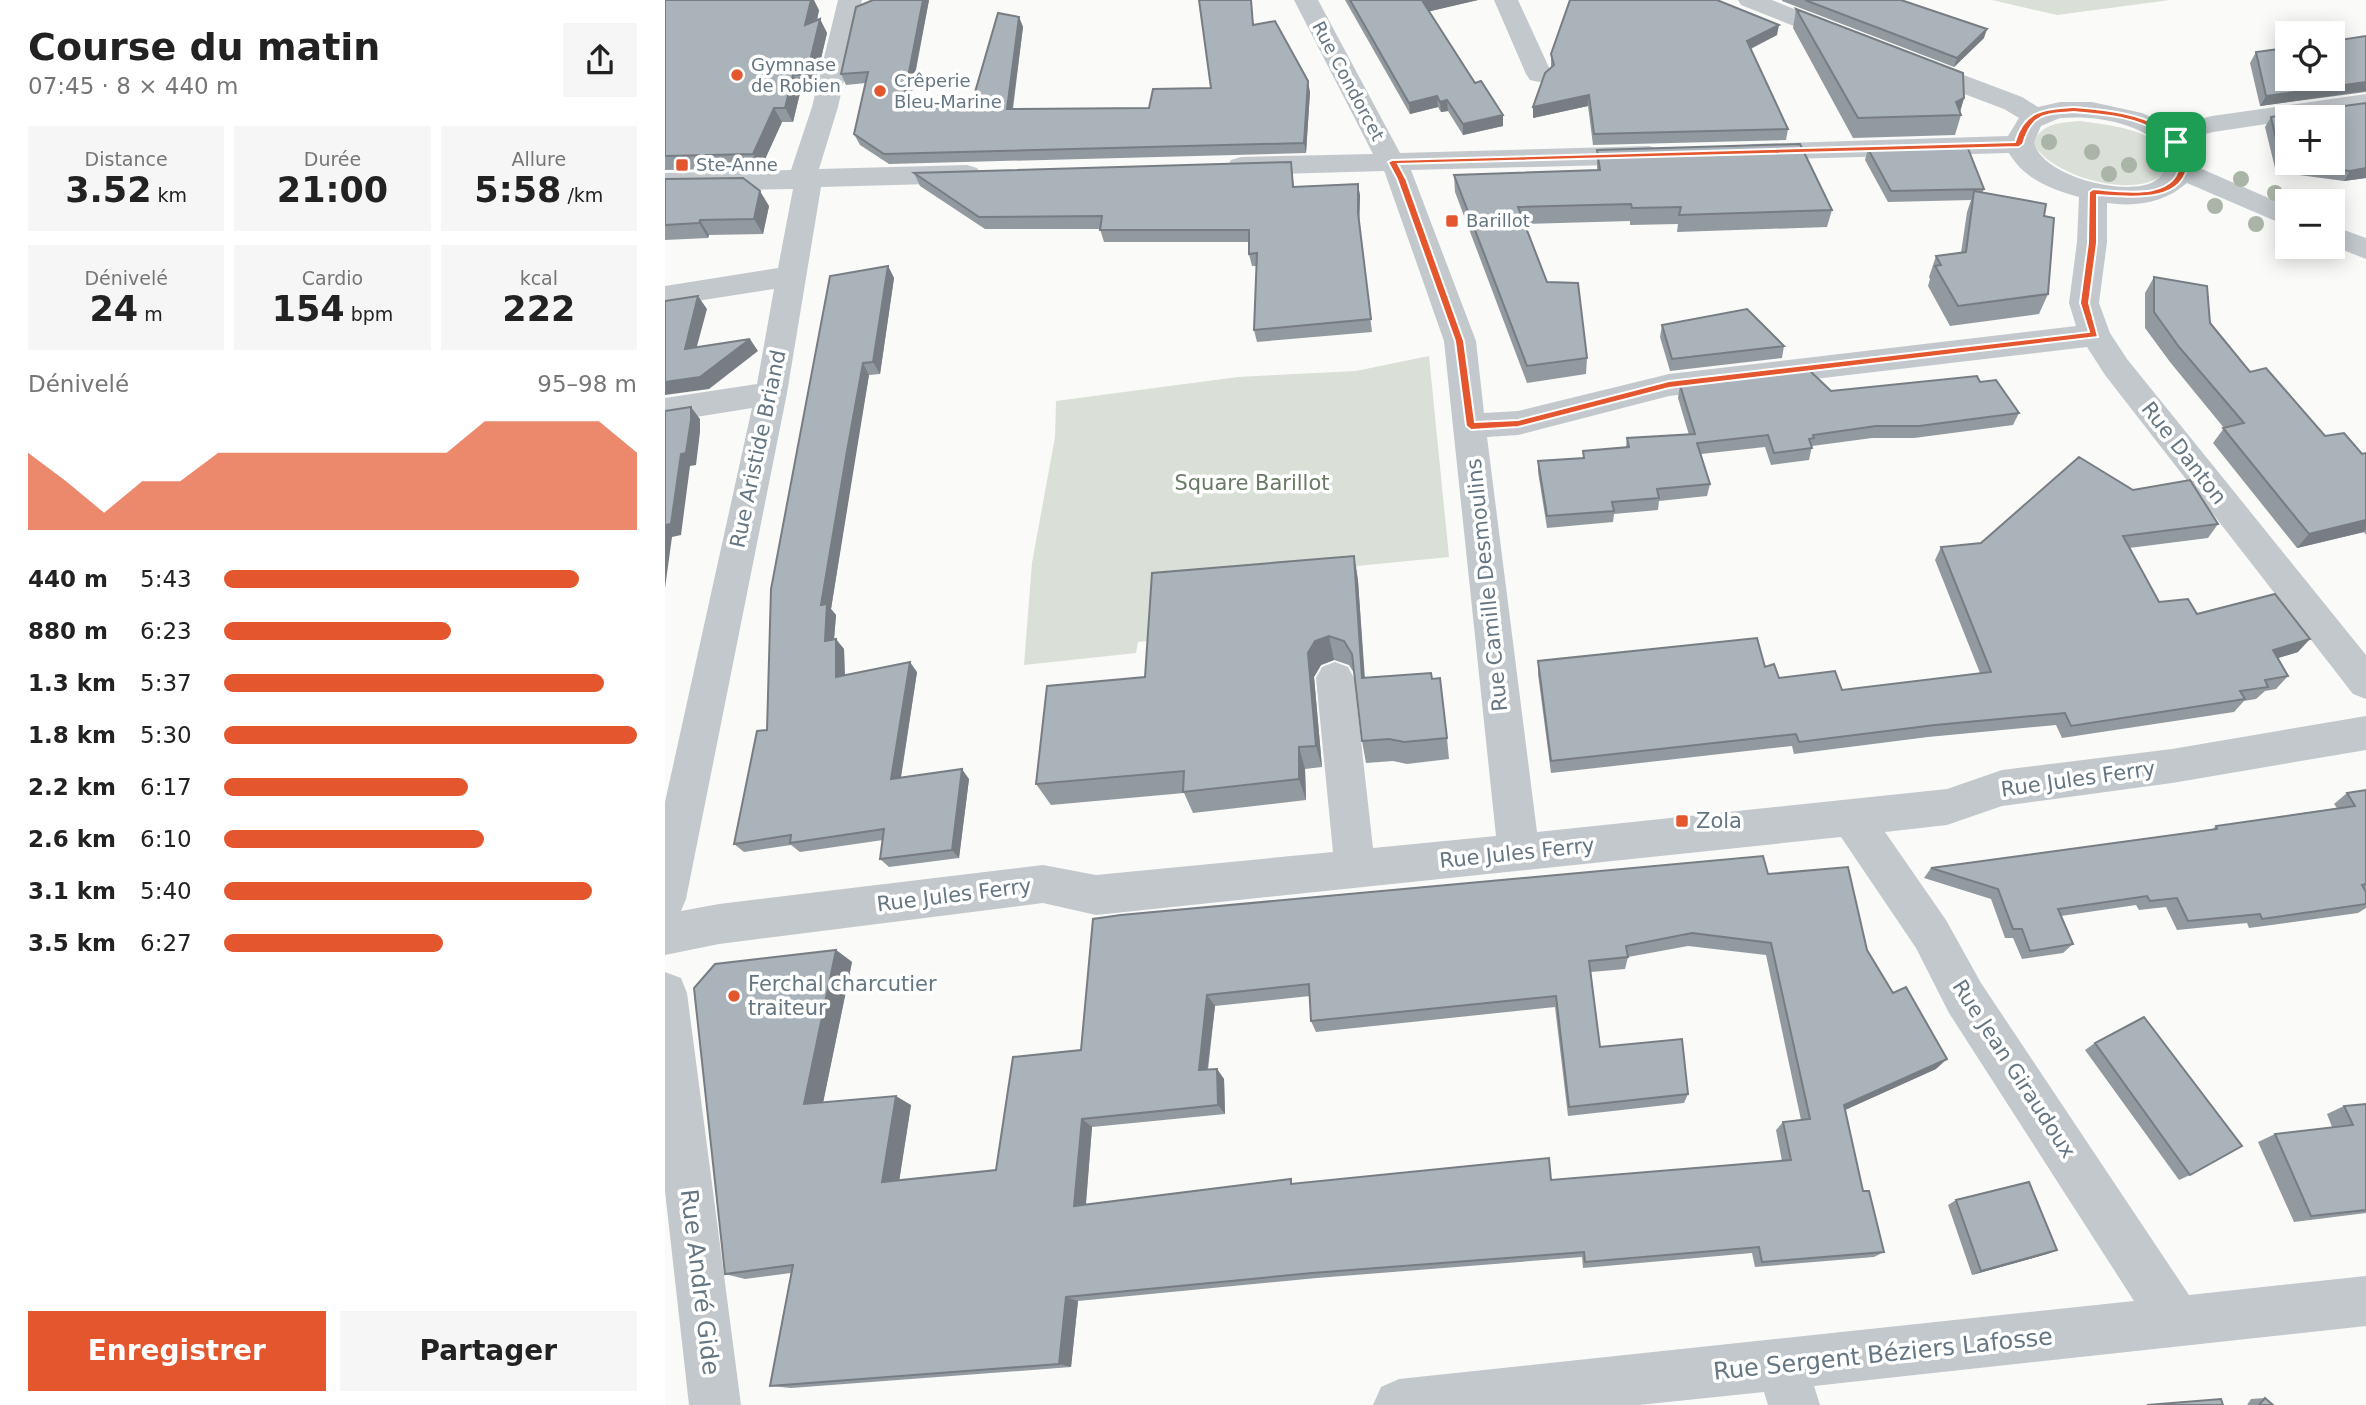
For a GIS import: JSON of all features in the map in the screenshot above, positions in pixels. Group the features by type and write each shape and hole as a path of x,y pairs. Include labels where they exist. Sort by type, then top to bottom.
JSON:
{"street":[{"name":"Rue Aristide Briand","path":"665,900 771,393 807,189 805,167 825,107 851,0"},
{"name":"Rue Condorcet","path":"1306,0 1392,162"},
{"path":"1506,0 1539,74"},
{"path":"1750,0 1861,44"},
{"path":"1898,59 2013,103 2035,116"},
{"path":"2169,135 2212,124 2366,102"},
{"path":"2092,110 2139,120 2169,135 2185,156 2183,171 2175,182 2151,193 2116,195 2093,192 2052,178 2032,165 2019,144 2024,126 2035,116 2052,111 2092,110"},
{"path":"1729,152 2019,144"},
{"path":"1211,167 1674,154"},
{"name":"Rue Camille Desmoulins","path":"1392,162 1401,179 1459,341 1471,426 1504,752 1519,853"},
{"path":"2183,171 2275,212"},
{"path":"665,182 988,174"},
{"name":"Rue Danton","path":"2093,192 2092,243 2084,303 2095,335 2116,367 2366,683"},
{"path":"2345,240 2366,249"},
{"path":"665,296 792,276"},
{"path":"1471,426 1518,423 1669,385 2095,335"},
{"path":"665,410 771,393"},
{"path":"1335,678 1355,869"},
{"name":"Rue Jules Ferry","path":"665,935 719,924 1043,884 1096,895 1947,807 2002,788 2172,766 2366,733"},
{"name":"Rue Jean Giraudoux","path":"1850,817 1931,934 1965,998 2177,1322"},
{"name":"Rue André Gide","path":"665,993 715,1405"},
{"name":"Rue Sergent Béziers Lafosse","path":"1399,1405 1788,1385 2177,1322 2366,1301"}],"green space":[{"path":"1992,0 2170,0 2057,15"},
{"path":"2079,121 2131,130 2156,141 2164,149 2168,159 2166,171 2150,182 2133,185 2093,181 2056,165 2042,155 2033,143 2046,128"},
{"name":"Square Barillot","path":"1429,356 1449,557 1357,566 1358,581 1162,598 1156,640 1138,642 1136,653 1024,665 1032,563 1055,437 1056,401 1238,377 1356,371"}],"building":[{"path":"665,0 811,0 805,25 820,19 807,74 793,75 785,108 774,108 753,154 665,156"},
{"path":"873,0 923,0 902,108 971,106 998,13 1019,17 1007,109 1149,108 1153,89 1211,88 1199,0 1251,0 1253,25 1275,21 1308,81 1304,143 884,154 854,134 868,72 841,74 856,7"},
{"path":"1350,0 1431,0 1423,2 1475,83 1481,81 1503,115 1463,124 1447,100 1440,102 1437,96 1409,103"},
{"path":"1570,0 1717,0 1779,25 1747,41 1788,129 1594,134 1589,95 1533,107 1545,73 1554,65 1551,54"},
{"path":"1805,0 1901,0 1987,29 1957,58"},
{"path":"1796,9 1963,73 1964,98 1956,102 1961,115 1858,118"},
{"path":"2366,36 2366,82 2345,85 2345,39"},
{"path":"2275,50 2275,91 2302,91 2266,96 2256,52"},
{"path":"2366,103 2366,168 2345,170 2345,106"},
{"path":"2275,116 2275,135 2271,117"},
{"path":"1800,144 1832,210 1679,215 1681,207 1632,208 1631,204 1518,207 1547,282 1578,283 1587,358 1527,366 1454,175 1600,170 1597,150"},
{"path":"1967,146 1984,189 1891,191 1868,149"},
{"path":"1291,162 1293,187 1358,184 1358,213 1371,319 1254,330 1257,253 1249,254 1249,230 1100,230 1102,216 979,217 914,173"},
{"path":"743,178 760,191 754,219 700,220 699,223 665,225 665,179"},
{"path":"1974,191 2046,204 2044,216 2054,218 2048,294 1958,306 1935,266 1941,265 1936,256 1966,252"},
{"path":"888,266 873,362 863,363 821,605 827,604 825,641 836,639 836,677 910,662 891,779 962,769 952,850 880,859 884,829 790,843 791,835 734,844 757,731 767,730 771,589 830,276"},
{"path":"2154,277 2207,286 2210,323 2250,372 2266,368 2325,436 2344,433 2362,454 2366,453 2366,520 2309,534 2223,428 2244,423 2179,347 2154,312"},
{"path":"698,296 685,349 750,339 700,377 665,382 665,301"},
{"path":"1747,309 1784,346 1672,359 1662,325"},
{"path":"1809,370 1831,391 1977,376 1980,382 1996,380 2019,413 1919,426 1876,426 1813,435 1814,438 1809,439 1812,448 1774,453 1768,435 1697,443 1710,484 1657,489 1659,498 1612,502 1614,511 1547,516 1538,461 1584,458 1583,451 1629,447 1627,438 1695,434 1680,385"},
{"path":"691,407 686,453 681,454 671,524 665,525 665,411"},
{"path":"2079,457 2133,490 2190,480 2218,524 2123,536 2159,602 2188,599 2197,614 2275,594 2310,639 2273,650 2288,676 2265,680 2268,687 2240,691 2245,699 2071,726 2065,713 1935,725 1799,742 1796,734 1551,761 1538,661 1757,638 1765,667 1774,664 1779,678 1835,671 1842,690 1991,672 1941,547 1981,543"},
{"path":"1354,556 1362,678 1431,673 1432,679 1440,678 1447,738 1404,742 1389,739 1362,741 1352,654 1344,641 1329,636 1315,641 1308,653 1316,746 1299,747 1299,779 1183,792 1184,771 1036,784 1047,686 1145,677 1152,573"},
{"path":"2366,790 2366,884 2362,885 2366,892 2366,904 2262,919 2260,914 2188,921 2177,898 2150,901 2147,896 2058,909 2073,944 2030,951 2022,929 2013,929 1998,889 1931,868 2217,829 2216,826 2355,806 2347,793"},
{"path":"1763,856 1768,874 1848,867 1867,950 1893,993 1906,987 1947,1059 1844,1105 1863,1191 1869,1191 1884,1252 1762,1262 1759,1247 1585,1262 1584,1252 1312,1273 1066,1297 1059,1364 770,1386 793,1265 725,1274 694,988 715,964 836,950 804,1104 896,1096 882,1182 996,1170 1013,1057 1081,1050 1093,919","holes":["1692,933 1771,943 1810,1119 1783,1122 1791,1160 1551,1180 1549,1158 1291,1184 1291,1179 1074,1206 1082,1119 1218,1105 1217,1069 1199,1070 1207,995 1309,984 1311,1021 1556,996 1569,1107 1688,1094 1682,1039 1600,1047 1589,961 1628,957 1626,946"]},
{"path":"2144,1017 2242,1146 2190,1175 2095,1043"},
{"path":"2366,1104 2366,1210 2311,1216 2275,1134 2353,1125 2344,1106"},
{"path":"2029,1182 2057,1250 1981,1271 1956,1200"},
{"path":"2265,1398 2273,1405 2259,1405"},
{"path":"2221,1399 2223,1405 2147,1405"}],"place":[{"name":"Gymnase de Robien","path":"737,75"},
{"name":"Crêperie Bleu-Marine","path":"880,91"},
{"name":"Ste-Anne","path":"682,165"},
{"name":"Barillot","path":"1452,221"},
{"name":"Zola","path":"1682,821"},
{"name":"Ferchal charcutier traiteur","path":"734,996"}],"route":[{"path":"2074,110 2092,110 2139,120 2162,130 2176,142 2185,156 2183,171 2175,182 2161,191 2140,195 2093,192 2092,243 2084,303 2095,335 1669,385 1518,423 1471,426 1459,341 1399,173 1392,162 2019,144 2024,126 2035,116 2052,111 2074,110"}]}
